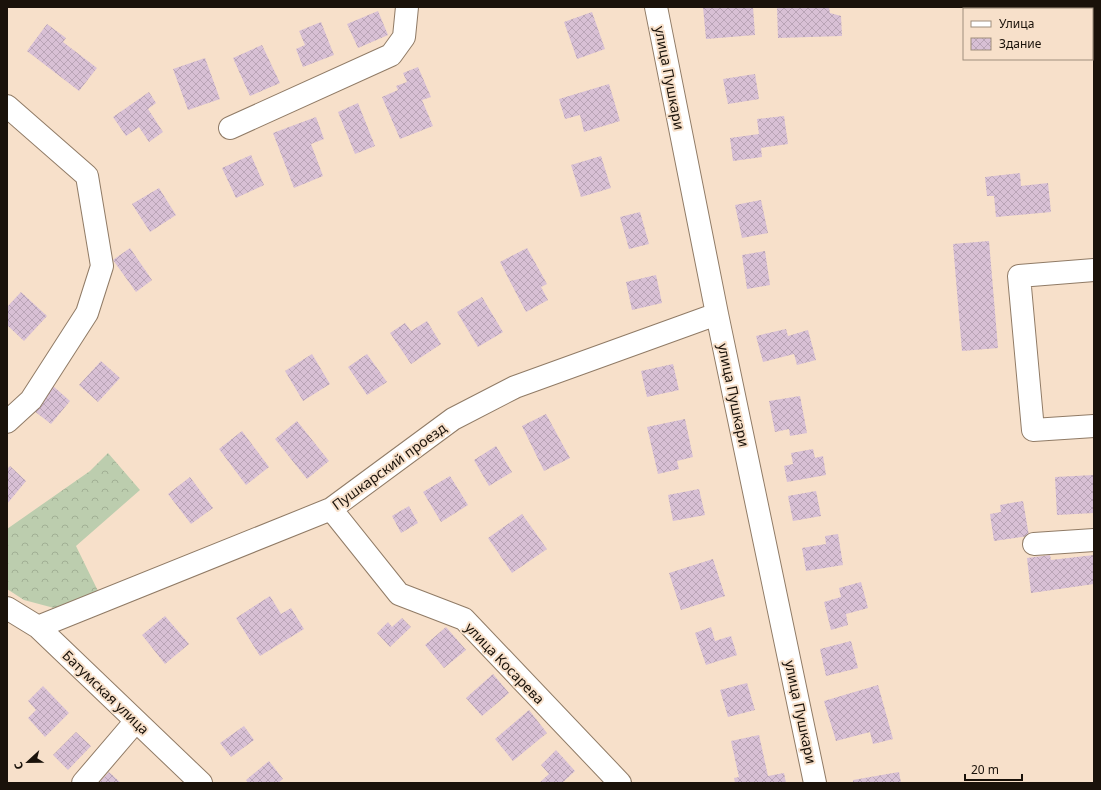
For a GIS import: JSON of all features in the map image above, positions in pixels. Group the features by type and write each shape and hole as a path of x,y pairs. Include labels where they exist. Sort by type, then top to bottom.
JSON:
{"street":[{"path":"230,128 391,55 404,37 407,7"},
{"name":"улица Пушкари","path":"656,7 717,314 815,783"},
{"path":"7,106 87,176 102,266 87,313 31,400 7,422"},
{"path":"1094,270 1019,276 1032,430 1094,426"},
{"name":"Пушкарский проезд","path":"38,627 331,509 453,419 515,386 717,314"},
{"name":"улица Косарева","path":"331,509 399,594 464,619 620,783"},
{"path":"1034,544 1094,540"},
{"name":"Батумская улица","path":"7,608 38,627 201,783"},
{"path":"83,783 136,721"}],"green space":[{"path":"108,453 140,490 76,546 98,591 54,608 24,600 7,589 7,529 90,471"}],"building":[{"path":"703,7 753,7 755,35 706,39"},
{"path":"777,7 829,7 830,13 841,16 842,36 778,38"},
{"path":"378,11 388,35 358,48 347,24"},
{"path":"592,12 605,49 577,59 564,22"},
{"path":"321,22 334,55 303,67 296,49 305,45 299,31"},
{"path":"47,24 66,38 63,42 97,68 79,91 27,51"},
{"path":"262,45 280,83 250,96 233,58"},
{"path":"205,58 220,99 188,110 173,69"},
{"path":"418,67 431,97 422,100 433,126 400,139 382,97 398,90 396,86 407,82 403,73"},
{"path":"755,74 759,99 728,104 723,79"},
{"path":"609,84 620,121 584,132 580,115 565,119 559,99"},
{"path":"149,92 156,103 148,109 163,132 149,142 139,127 126,136 113,117"},
{"path":"358,103 375,146 355,154 338,112"},
{"path":"784,116 788,144 761,148 762,157 733,161 730,138 759,134 757,119"},
{"path":"316,117 324,139 311,144 323,176 294,188 273,133"},
{"path":"251,155 264,185 236,198 222,168"},
{"path":"601,156 611,188 581,197 571,165"},
{"path":"1020,173 1021,186 1048,183 1051,212 996,217 994,196 987,196 985,177"},
{"path":"159,188 176,215 150,232 132,204"},
{"path":"761,200 768,233 742,238 735,205"},
{"path":"640,212 649,244 629,249 620,217"},
{"path":"989,241 998,348 962,351 953,244"},
{"path":"130,248 152,280 136,292 113,260"},
{"path":"527,248 547,284 541,287 548,300 526,312 500,262"},
{"path":"765,251 770,285 747,289 742,255"},
{"path":"656,275 662,303 632,310 626,282"},
{"path":"21,292 47,316 24,341 7,325 7,307"},
{"path":"482,297 503,332 478,347 457,312"},
{"path":"427,321 441,344 411,364 390,333 405,323 411,331"},
{"path":"786,329 788,336 808,330 816,360 797,365 794,354 763,362 756,336"},
{"path":"312,354 330,384 303,401 285,371"},
{"path":"367,354 387,382 367,395 348,367"},
{"path":"101,361 120,378 98,402 79,385"},
{"path":"673,364 679,390 647,397 641,371"},
{"path":"53,386 70,401 51,424 33,410"},
{"path":"800,396 807,433 790,436 789,429 775,432 769,401"},
{"path":"546,414 570,458 544,471 522,426"},
{"path":"685,419 693,457 677,461 679,469 658,474 647,427"},
{"path":"297,421 329,461 307,479 275,439"},
{"path":"242,431 269,467 246,485 219,449"},
{"path":"496,446 512,472 489,486 474,460"},
{"path":"813,449 815,458 823,456 826,475 787,482 784,466 793,464 791,453"},
{"path":"10,466 26,481 7,504 7,469"},
{"path":"1094,475 1094,513 1057,515 1055,477"},
{"path":"450,476 468,505 441,522 423,492"},
{"path":"190,477 213,508 191,524 168,494"},
{"path":"699,489 705,515 673,521 668,495"},
{"path":"816,491 821,516 793,521 788,496"},
{"path":"1023,501 1029,536 994,541 990,514 1001,512 1000,505"},
{"path":"409,506 418,523 401,533 392,516"},
{"path":"522,514 547,549 512,573 488,538"},
{"path":"838,534 843,565 806,571 802,548 826,544 825,536"},
{"path":"1050,555 1051,560 1094,555 1094,584 1031,593 1027,558"},
{"path":"713,559 725,596 681,610 669,573"},
{"path":"861,582 868,608 846,614 848,625 831,630 824,602 841,597 839,588"},
{"path":"270,596 281,614 291,608 304,629 260,656 236,618"},
{"path":"165,616 189,644 165,664 142,635"},
{"path":"402,618 411,627 390,647 377,633 388,622 392,627"},
{"path":"446,627 466,650 444,668 425,645"},
{"path":"711,627 715,641 731,636 737,655 706,665 695,633"},
{"path":"851,641 858,668 826,676 820,649"},
{"path":"493,674 509,693 482,716 466,698"},
{"path":"747,683 755,710 728,717 720,690"},
{"path":"878,685 893,739 873,744 870,732 836,741 824,701"},
{"path":"43,686 69,713 45,737 28,718 36,710 28,701"},
{"path":"529,710 547,733 513,761 495,739"},
{"path":"244,726 254,740 231,757 220,743"},
{"path":"76,732 91,746 68,770 53,755"},
{"path":"759,735 768,776 784,773 786,783 735,783 734,778 739,777 731,741"},
{"path":"556,750 575,771 562,783 539,783 549,774 541,765"},
{"path":"269,761 283,779 278,783 248,783 246,780"},
{"path":"109,772 121,783 98,783"},
{"path":"899,772 901,783 853,783 853,780"}]}
